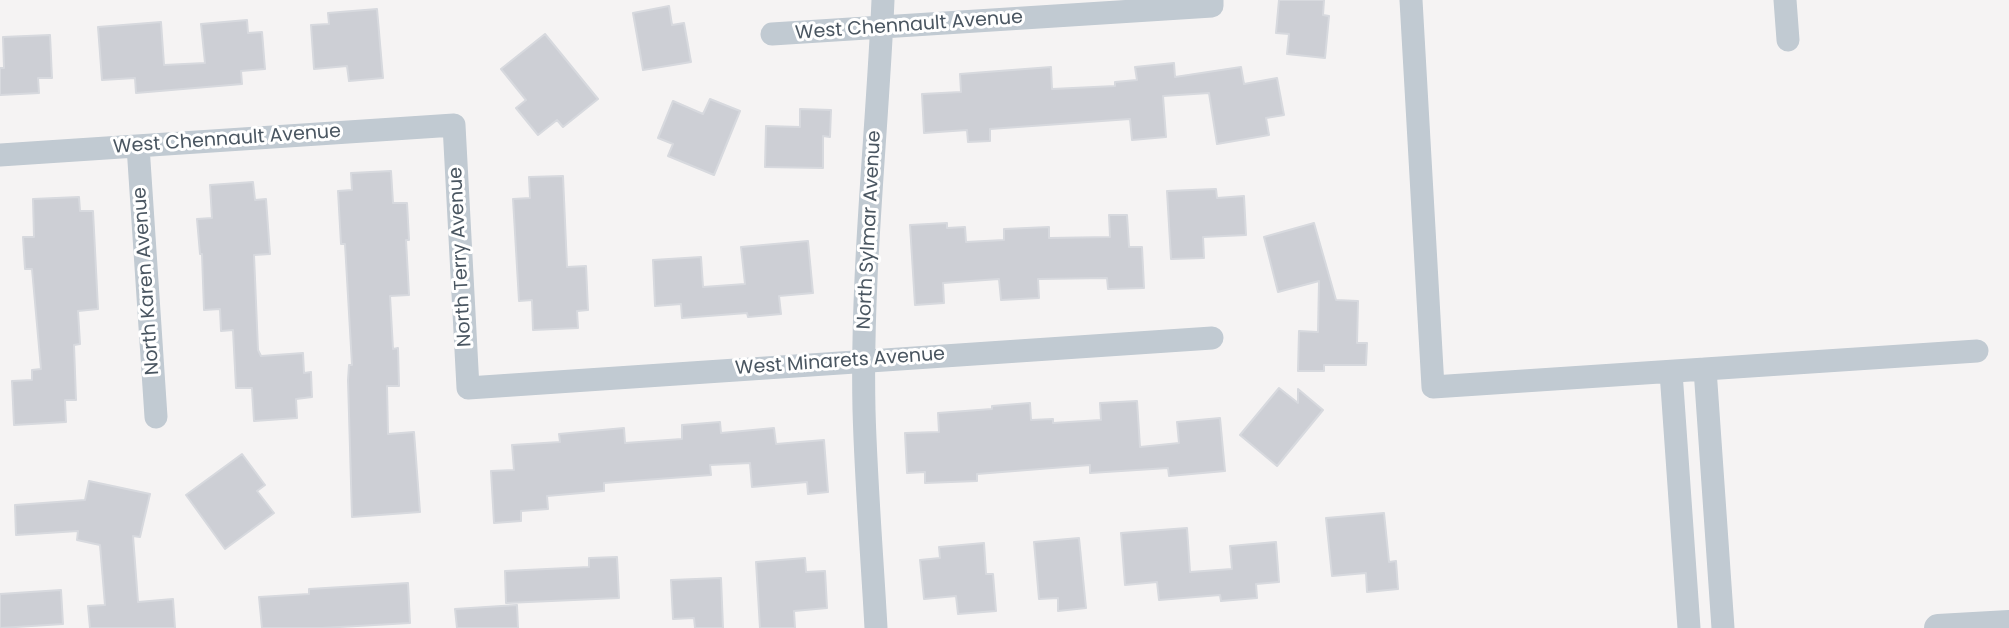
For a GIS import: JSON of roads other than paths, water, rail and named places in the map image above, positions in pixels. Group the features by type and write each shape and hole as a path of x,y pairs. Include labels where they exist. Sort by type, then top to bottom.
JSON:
{"street":[{"name":"North Sylmar Avenue","path":"876,628 864,410 869,199 883,0"},
{"path":"1411,0 1433,387 1977,351"},
{"path":"1785,0 1788,40"},
{"name":"West Chennault Avenue","path":"772,34 1212,3"},
{"name":"West Chennault Avenue","path":"0,155 454,125"},
{"name":"North Terry Avenue","path":"454,125 468,388"},
{"name":"North Karen Avenue","path":"138,146 156,417"},
{"name":"West Minarets Avenue","path":"468,388 1212,338"},
{"path":"1705,369 1723,628"},
{"path":"1671,372 1689,628"},
{"path":"1938,628 2009,624"}]}
